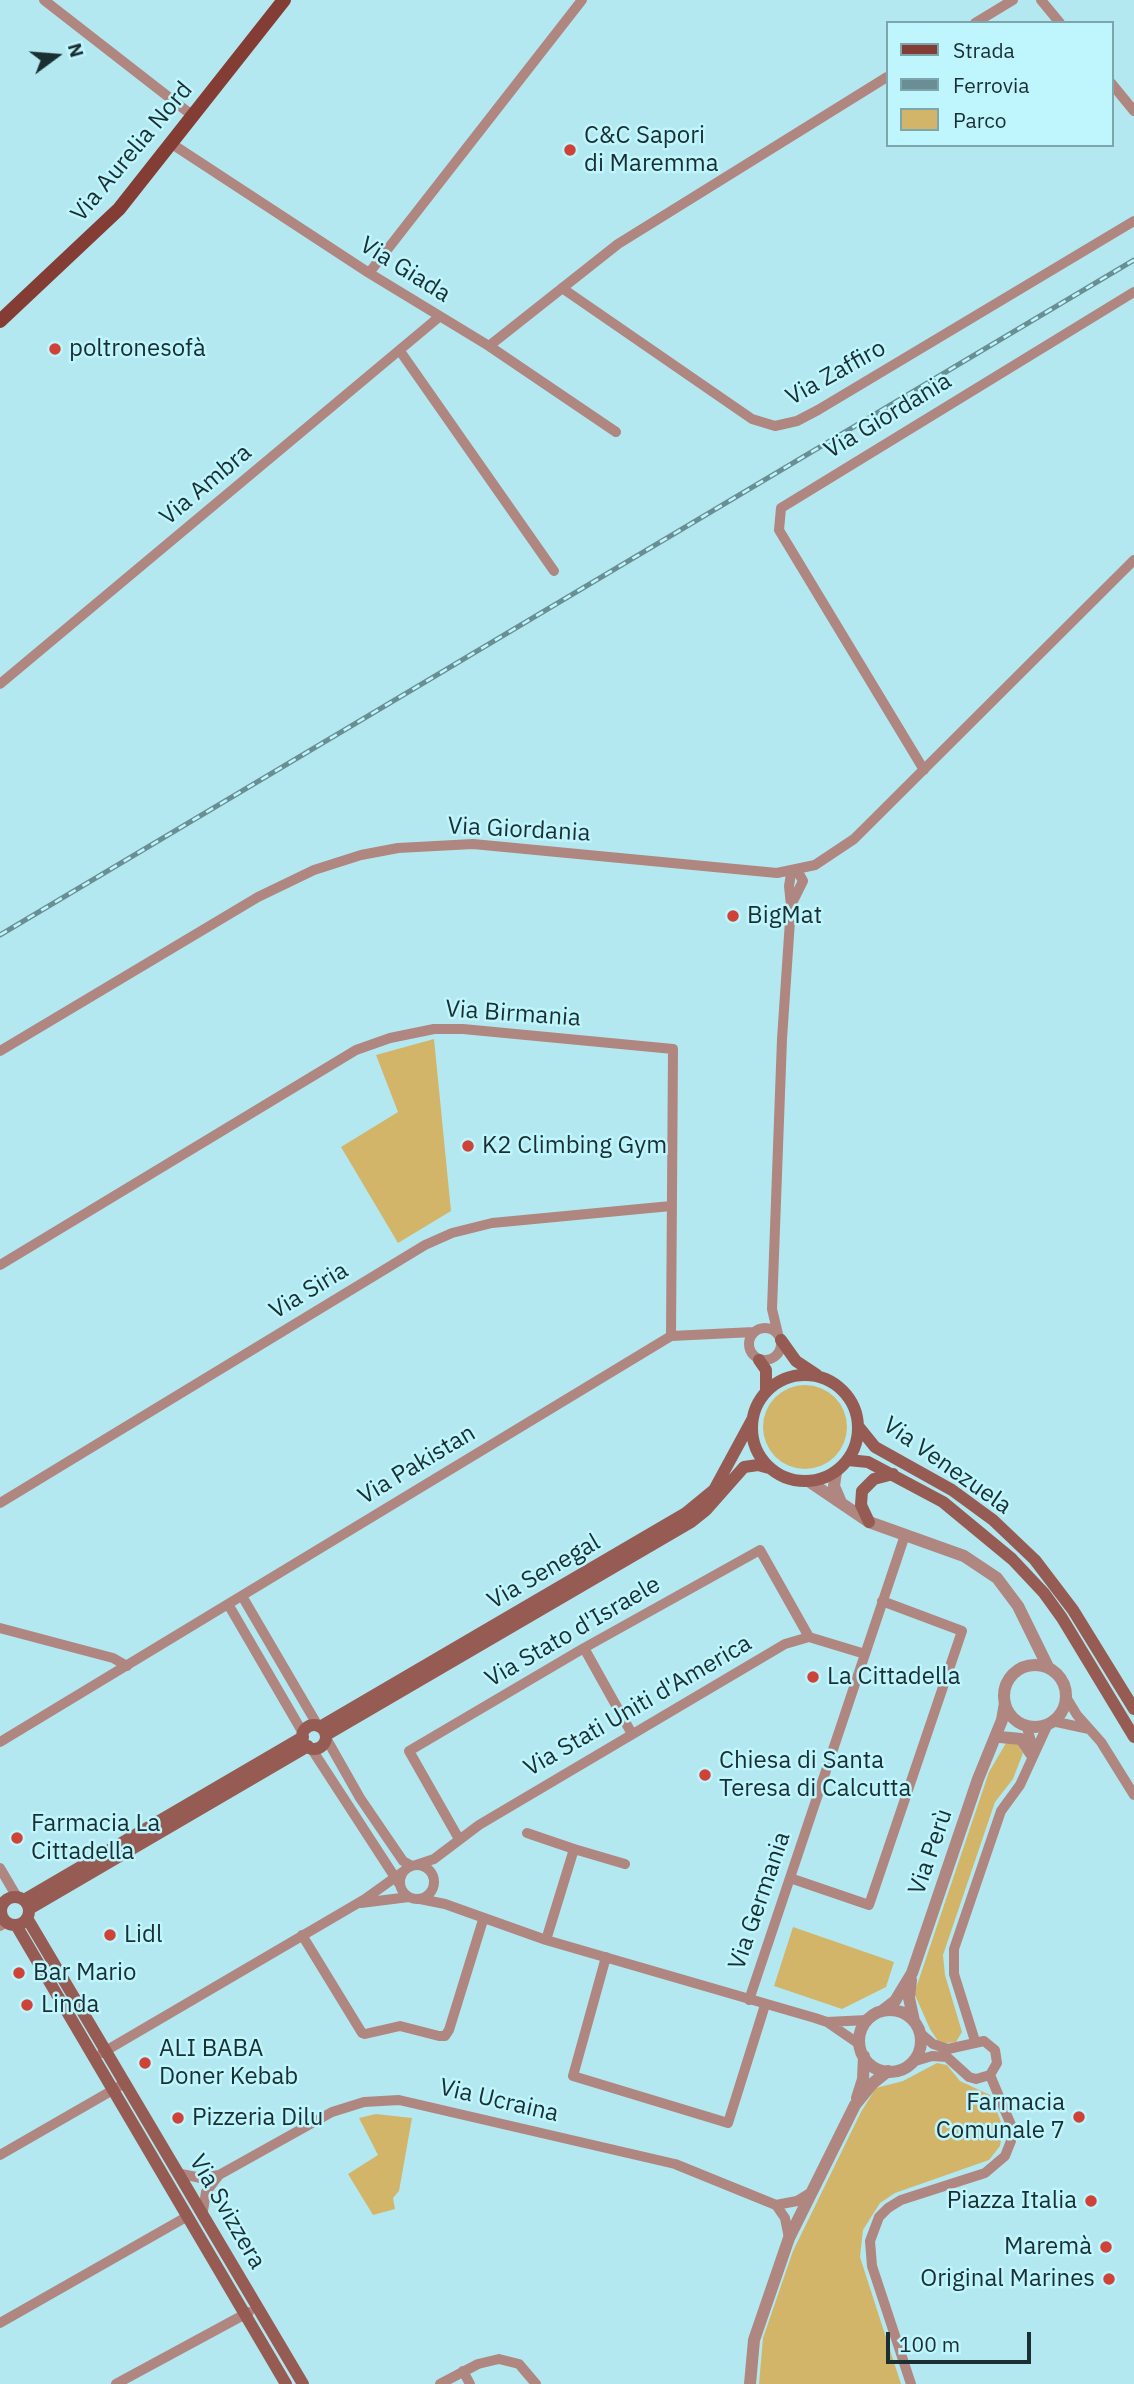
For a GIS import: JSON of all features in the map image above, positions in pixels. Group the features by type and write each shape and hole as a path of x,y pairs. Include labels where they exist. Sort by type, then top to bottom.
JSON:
{"main road":[{"name":"Via Aurelia Nord","path":"0,321 86,243 172,144 284,0"},
{"name":"Via Venezuela","path":"780,1337 799,1363 843,1390 853,1406 859,1426 875,1447 953,1490 993,1520 1035,1560 1073,1610 1134,1709"},
{"path":"760,1360 766,1370 766,1392"},
{"path":"810,1482 788,1479 769,1468 755,1445 753,1418 766,1392 774,1385 794,1376 817,1376"},
{"name":"Via Senegal","path":"323,1731 686,1513 714,1490 753,1418"},
{"name":"Via Venezuela","path":"810,1482 836,1472 848,1460 858,1438 859,1426"},
{"name":"Via Venezuela","path":"848,1460 868,1462 893,1474 943,1502 974,1525 1044,1593 1134,1737"},
{"name":"Via Senegal","path":"323,1731 691,1521 713,1503 744,1467 769,1468"},
{"path":"869,1522 861,1505 862,1492 874,1479 893,1474"},
{"path":"11,1912 306,1741 321,1746 323,1731 307,1727 306,1741"},
{"name":"Via Svizzera","path":"11,1912 106,2050 303,2384"},
{"name":"Via Svizzera","path":"11,1912 286,2384"}],"street":[{"path":"44,0 193,116"},
{"path":"369,273 582,0"},
{"path":"978,21 1013,0"},
{"path":"1041,0 1058,21"},
{"path":"489,346 628,238 886,78"},
{"path":"1113,85 1134,111"},
{"name":"Via Giada","path":"172,144 369,273 489,346 615,432"},
{"name":"Via Zaffiro","path":"562,288 752,419 775,426 797,421 818,410 1134,221"},
{"name":"Via Giordania","path":"924,770 779,530 781,508 1134,292"},
{"name":"Via Ambra","path":"0,684 439,317"},
{"path":"400,351 554,570"},
{"name":"Via Giordania","path":"0,1051 258,897 314,870 361,855 398,848 473,844 777,873 815,864 854,839 1134,560"},
{"path":"791,905 806,872 815,864"},
{"path":"740,1335 748,1343 751,1353 760,1360 769,1360 778,1355 780,1337 772,1309 791,874 797,870 803,881"},
{"path":"777,873 789,886"},
{"name":"Via Birmania","path":"0,1265 356,1050 434,1029 463,1029 673,1049 671,1336"},
{"name":"Via Siria","path":"0,1503 425,1245 452,1233 492,1223 671,1206"},
{"path":"748,1343 772,1309"},
{"path":"671,1336 740,1335 769,1328 780,1337"},
{"name":"Via Pakistan","path":"0,1742 671,1336"},
{"path":"836,1472 834,1486 842,1504"},
{"path":"810,1482 869,1522 979,1564 1010,1592 1048,1667 1063,1681 1066,1697 1134,1795"},
{"name":"Via Germania","path":"749,2000 905,1535"},
{"name":"Via Stato d'Israele","path":"459,1839 409,1751 584,1648 760,1549 809,1637"},
{"path":"242,1595 360,1798 403,1861 402,1873"},
{"path":"790,1878 869,1905 962,1631 882,1601"},
{"path":"228,1604 306,1741 402,1873 414,1898"},
{"path":"0,1628 113,1658 127,1665"},
{"name":"Via Perù","path":"867,2020 895,2001 912,1973 996,1741 1005,1703 1006,1684 1028,1652 1028,1628"},
{"path":"809,1637 865,1654"},
{"name":"Via Stati Uniti d'America","path":"94,2057 357,1903 402,1873 445,1853 459,1839 785,1644 809,1637"},
{"path":"584,1648 632,1734"},
{"path":"1018,1670 1032,1665 1048,1667"},
{"path":"975,2041 954,1975 954,1950 1001,1811 1020,1785 1032,1755 1050,1723 1061,1712 1066,1697"},
{"path":"1005,1703 1012,1716 1024,1725 1033,1740 1032,1755"},
{"path":"996,1741 1024,1725 1050,1723 1090,1729"},
{"path":"996,1741 1020,1739 1032,1755"},
{"path":"527,1833 625,1864"},
{"path":"546,1940 574,1849"},
{"name":"Via Stati Uniti d'America","path":"434,1882 445,1853"},
{"name":"Via Svizzera","path":"0,1868 11,1912"},
{"path":"402,1873 428,1868 434,1882 454,1908"},
{"path":"414,1898 429,1895 434,1882"},
{"path":"414,1898 454,1908 546,1940 827,2022 867,2020 861,2050 863,2079 855,2105 789,2238 754,2340 750,2384"},
{"name":"Via Stati Uniti d'America","path":"357,1903 414,1898"},
{"path":"302,1935 362,2033 400,2026 445,2036 483,1920"},
{"path":"606,1957 573,2076 728,2123 765,2005"},
{"name":"Via Perù","path":"912,1973 909,1998 920,2048 912,2062"},
{"path":"827,2022 861,2050 874,2067 888,2071 897,2071 912,2062 932,2056 947,2057 969,2077 983,2078 990,2075 997,2063 995,2050 984,2041 948,2049 933,2044 899,2011 882,2011"},
{"path":"855,2105 873,2082 888,2071"},
{"path":"911,2384 873,2266 870,2241 879,2217 901,2200 985,2173 1001,2161 1011,2141 1011,2125 990,2075"},
{"path":"0,2155 125,2082"},
{"name":"Via Ucraina","path":"181,2174 201,2178 219,2175 332,2112 364,2102 398,2100 675,2164 776,2205"},
{"path":"203,2211 206,2192 219,2175"},
{"path":"789,2238 785,2218 776,2205 797,2201 810,2193"},
{"path":"0,2323 188,2216"},
{"path":"116,2384 259,2306"},
{"path":"440,2384 463,2371 499,2359 519,2364 536,2384"},
{"path":"463,2371 470,2384"}],"green space":[{"path":"434,1039 451,1211 398,1243 341,1147 398,1112 376,1055"},
{"path":"797,1385 813,1385 829,1392 840,1403 847,1419 844,1443 835,1457 813,1469 797,1469 781,1462 770,1451 763,1435 763,1419 770,1403 781,1392"},
{"path":"1006,1743 1017,1744 1023,1753 1013,1779 995,1802 943,1955 945,1975 962,2032 956,2042 946,2043 938,2041 930,2029 915,1995 916,1988 989,1772"},
{"path":"793,1927 894,1962 886,1987 842,2009 774,1986"},
{"path":"937,2063 947,2065 960,2081 990,2095 1002,2124 1002,2135 1000,2146 989,2160 895,2193 880,2203 863,2230 860,2257 901,2384 759,2384 763,2338 793,2251 861,2112 876,2088 903,2081"},
{"path":"376,2114 412,2118 399,2191 393,2198 395,2209 373,2215 348,2174 378,2155 359,2118"}],"railway":[{"path":"0,935 1134,260"}],"place":[{"name":"C&C Sapori di Maremma","path":"570,150"},
{"name":"poltronesofà","path":"55,349"},
{"name":"BigMat","path":"733,916"},
{"name":"K2 Climbing Gym","path":"468,1146"},
{"name":"La Cittadella","path":"813,1677"},
{"name":"Chiesa di Santa Teresa di Calcutta","path":"705,1775"},
{"name":"Farmacia La Cittadella","path":"17,1838"},
{"name":"Lidl","path":"110,1935"},
{"name":"Bar Mario","path":"19,1973"},
{"name":"Linda","path":"27,2005"},
{"name":"ALI BABA Doner Kebab","path":"145,2063"},
{"name":"Farmacia Comunale 7","path":"1079,2117"},
{"name":"Pizzeria Dilu","path":"178,2118"},
{"name":"Piazza Italia","path":"1091,2201"},
{"name":"Maremà","path":"1106,2247"},
{"name":"Original Marines","path":"1109,2279"}]}
